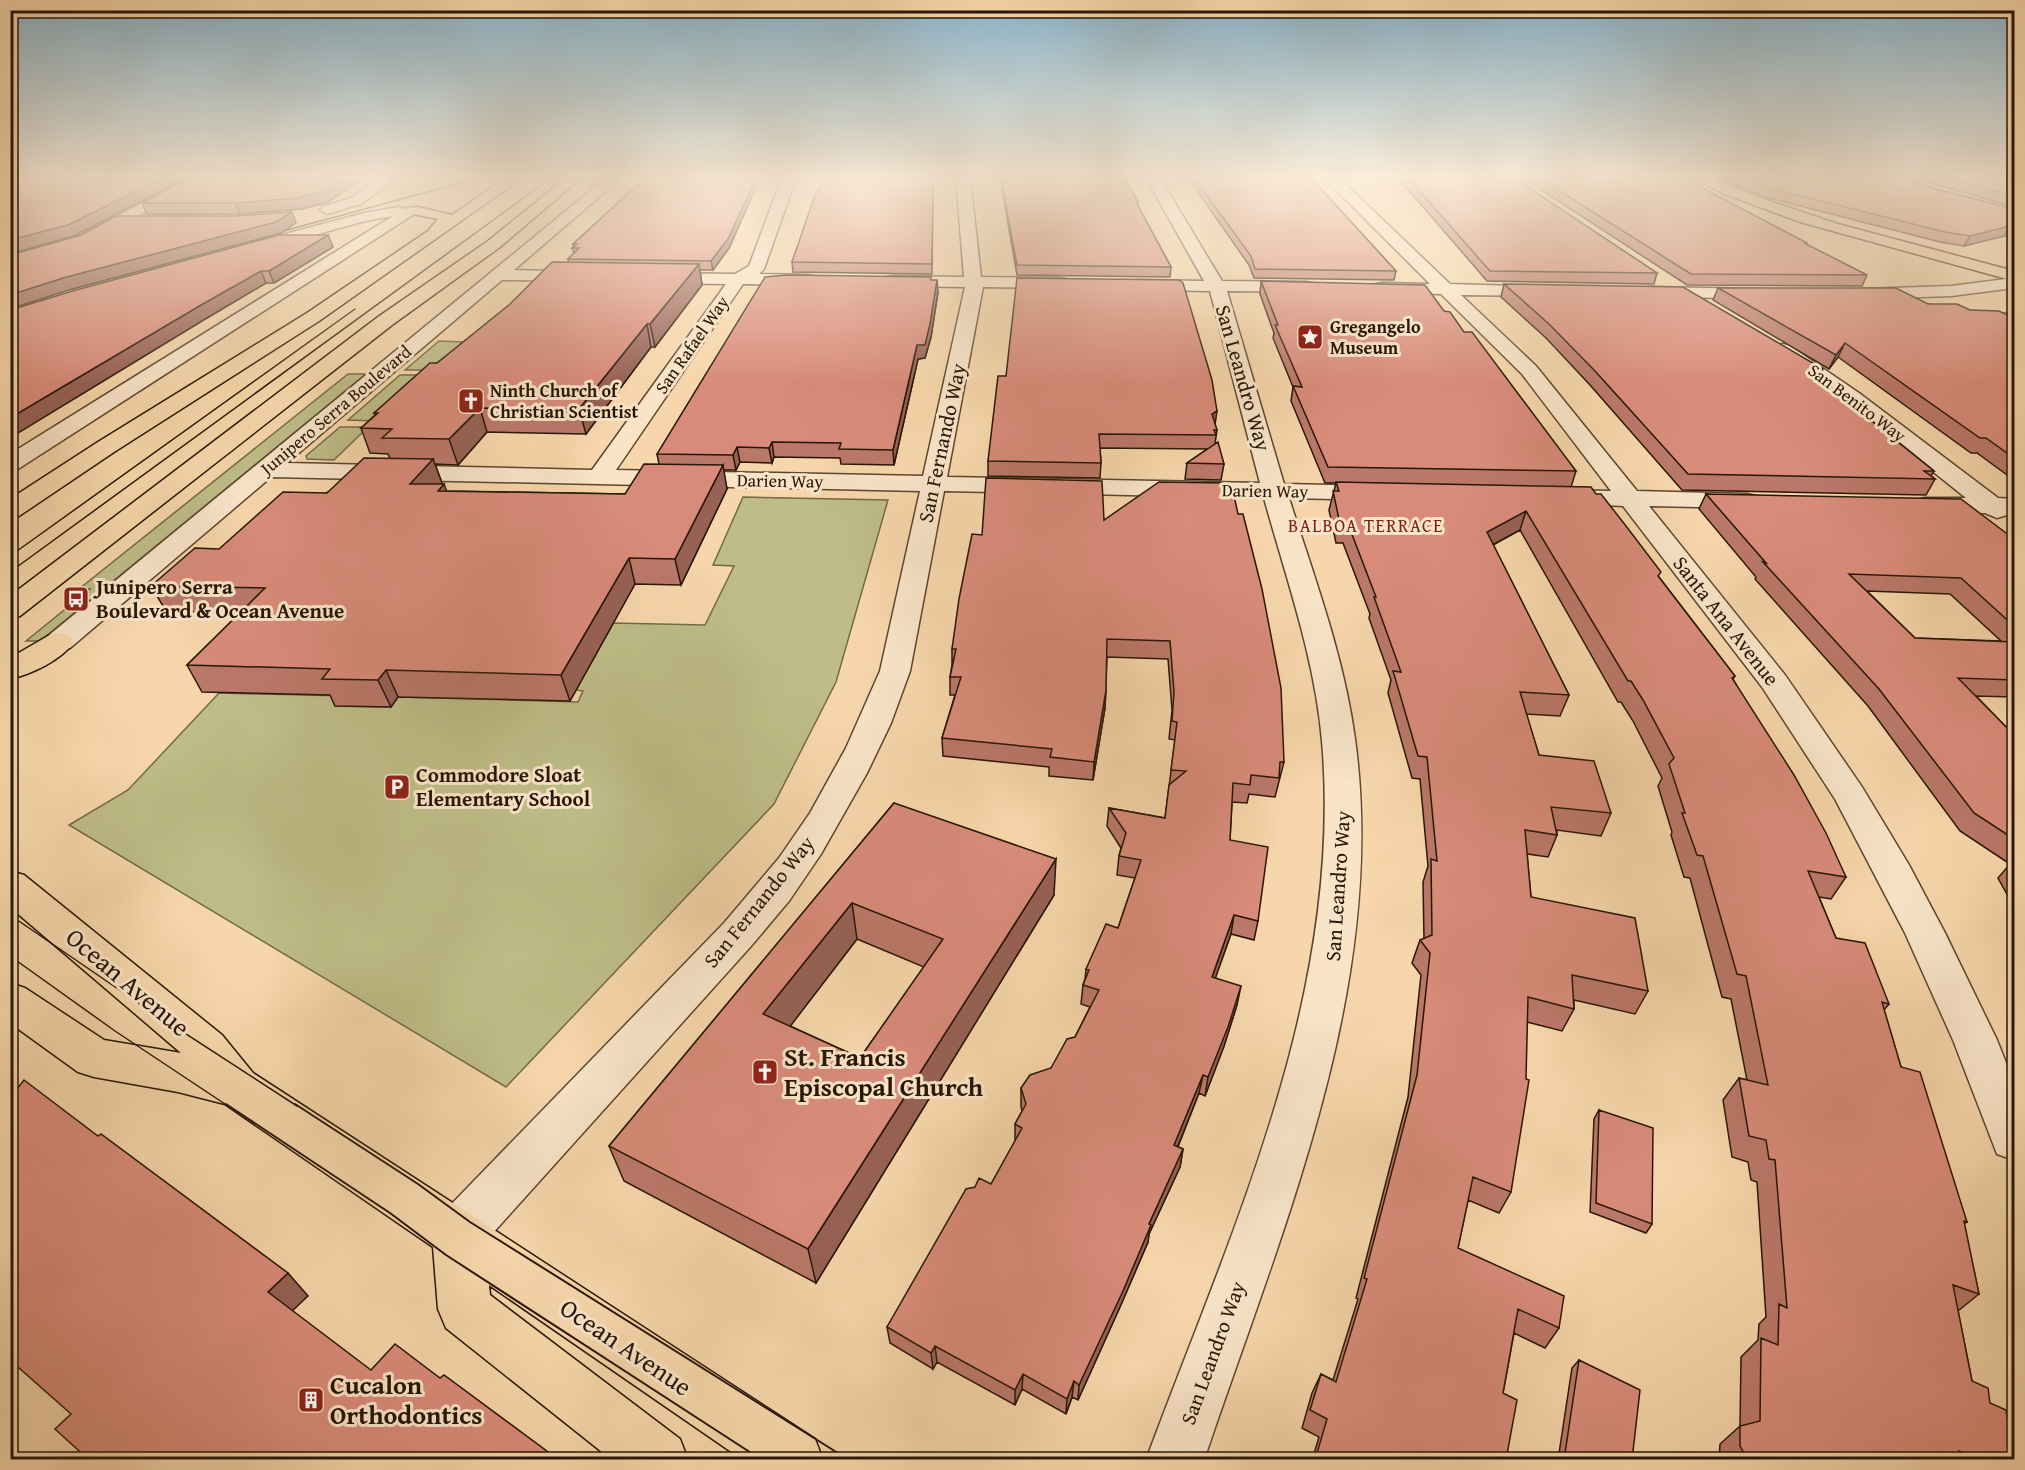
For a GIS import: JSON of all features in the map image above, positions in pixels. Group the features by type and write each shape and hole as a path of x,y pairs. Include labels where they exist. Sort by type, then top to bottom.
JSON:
{"main road":[{"path":"10,512 106,447 313,317 414,247"},
{"name":"Junipero Serra Boulevard","path":"10,610 376,328 490,247"},
{"path":"1904,247 2012,275"},
{"path":"10,670 37,657 58,642"},
{"name":"Ocean Avenue","path":"10,885 206,1048 237,1087 794,1460"},
{"name":"Ocean Avenue","path":"10,1000 94,1058 178,1072 237,1087"},
{"path":"458,1234 465,1309 659,1460"}],"street":[{"path":"10,261 62,247"},
{"path":"245,250 257,247"},
{"path":"10,464 358,247"},
{"name":"Junipero Serra Boulevard","path":"58,642 533,247"},
{"path":"756,269 764,247"},
{"name":"San Fernando Way","path":"458,1234 744,927 791,869 828,814 857,764 879,716 895,672 934,484 973,277 970,247"},
{"name":"San Leandro Way","path":"1174,1460 1280,1168 1311,1064 1330,982 1340,903 1344,837 1340,740 1323,655 1213,281 1193,247"},
{"name":"Santa Ana Avenue","path":"1402,247 1529,370 1774,682 1850,795 1890,865 1936,955 1975,1040 2014,1139"},
{"path":"756,269 818,275 738,279 639,272 756,269"},
{"name":"San Rafael Way","path":"599,477 738,279 756,269"},
{"path":"504,271 598,272"},
{"path":"1846,289 1952,291 2012,275"},
{"path":"878,276 1081,279"},
{"path":"1661,278 1717,311"},
{"path":"1661,278 1774,288 1687,293 1629,286 1661,278"},
{"path":"1121,279 1322,282"},
{"path":"1363,283 1565,286"},
{"name":"San Benito Way","path":"1768,341 1852,397 2003,506 2014,524"},
{"name":"Darien Way","path":"264,470 1402,494"},
{"path":"1539,497 1767,501"},
{"path":"1902,504 2003,506"}],"shaded area":[{"path":"439,341 464,342 432,370 405,370"},
{"path":"348,374 366,374 40,641 26,641 90,589 79,589"},
{"path":"400,375 426,375 377,421 348,420"},
{"path":"340,427 368,427 334,460 307,459 306,456"},
{"name":"Commodore Sloat Elementary School","path":"743,497 888,500 836,682 774,804 506,1087 69,825 128,790 219,693 343,696 336,706 390,707 398,697 578,702 583,691 576,690 613,623 705,625 734,566 713,565"}],"building":[{"path":"40,247 182,247 63,278 10,295 10,255"},
{"path":"236,247 309,247 269,271 261,271 201,305 10,418 10,310"},
{"path":"722,247 711,261 568,259 579,248 572,248"},
{"path":"797,247 932,247 932,264 792,262"},
{"path":"1014,247 1160,247 1171,267 1017,265"},
{"path":"1244,247 1374,247 1396,271 1255,269 1251,256"},
{"path":"1468,247 1617,247 1657,273 1490,271"},
{"path":"1648,247 1811,247 1867,275 1691,274"},
{"path":"552,262 699,264 650,324 647,324 579,409 480,408 449,439 382,438 392,429 361,428 378,413 374,413 430,363 437,363 510,304"},
{"path":"787,275 931,277 931,280 937,280 925,345 917,345 893,450 839,449 841,443 772,442 769,448 737,447 733,455 657,454 765,277"},
{"path":"1017,278 1179,280 1183,283 1212,380 1217,411 1212,414 1217,430 1214,430 1216,435 1099,434 1101,463 988,461 998,376 1006,376"},
{"path":"1261,281 1425,285 1444,311 1450,312 1464,332 1472,332 1576,471 1328,467 1293,386 1302,387 1275,325 1278,325"},
{"path":"1504,284 1683,287 1823,369 1818,378 1934,471 1924,471 1935,479 1688,474 1595,371 1550,325"},
{"path":"1718,288 1896,288 1928,304 1957,304 1970,310 2014,314 2014,458 1986,438 1980,438 1845,343 1836,355"},
{"path":"1218,442 1224,464 1187,463"},
{"path":"364,458 433,459 410,484 444,484 438,491 625,494 644,464 723,465 675,559 629,558 561,675 386,670 378,680 322,679 330,669 187,665 265,588 151,586 195,548 219,549 283,492 327,493"},
{"path":"986,478 1102,481 1104,520 1159,482 1228,483 1230,491 1233,491 1238,514 1243,514 1262,589 1281,688 1284,762 1280,762 1279,778 1251,775 1250,785 1233,783 1230,840 1268,847 1258,921 1234,915 1212,977 1241,986 1208,1077 1203,1075 1174,1145 1183,1149 1149,1224 1151,1225 1079,1385 1074,1381 1067,1399 1023,1374 1015,1390 935,1346 931,1353 887,1327 966,1189 975,1187 979,1178 991,1184 1022,1128 1015,1124 1026,1104 1021,1088 1030,1075 1051,1068 1067,1039 1075,1037 1099,990 1083,985 1089,970 1086,969 1106,924 1118,928 1141,860 1119,856 1126,833 1109,808 1165,818 1169,785 1186,771 1171,770 1177,722 1172,721 1174,692 1170,641 1107,639 1106,690 1094,762 1050,757 1052,749 942,738 961,677 950,677 956,649 952,649 972,534 982,535"},
{"path":"1336,482 1591,487 1596,494 1601,494 1626,526 1661,572 1658,576 1735,676 1732,678 1794,775 1826,833 1846,877 1808,871 1836,938 1865,943 1889,1004 1882,1002 1901,1067 1920,1072 1967,1222 1964,1221 1979,1294 1953,1285 1972,1381 1988,1388 1990,1403 2006,1410 2013,1460 2003,1458 2003,1460 1978,1460 1959,1451 1959,1460 1748,1460 1740,1446 1740,1426 1760,1421 1761,1338 1778,1345 1779,1304 1787,1308 1775,1160 1769,1159 1766,1140 1749,1136 1739,1078 1768,1085 1746,976 1737,974 1703,856 1697,855 1682,813 1685,813 1669,764 1674,758 1643,700 1631,681 1628,681 1526,511 1487,532 1569,695 1520,692 1539,755 1594,761 1611,813 1551,807 1557,835 1525,830 1531,897 1635,918 1648,991 1572,975 1574,1009 1528,997 1526,1079 1529,1080 1511,1192 1473,1177 1458,1248 1564,1296 1559,1328 1518,1309 1503,1393 1517,1400 1506,1460 1315,1460 1327,1419 1310,1410 1321,1374 1336,1382 1367,1279 1364,1278 1417,1075 1430,953 1420,940 1432,935 1431,859 1437,861 1427,757 1418,756 1393,671 1401,672 1374,597 1376,597 1348,524 1340,524 1333,491 1339,491"},
{"path":"1706,494 1961,499 2014,539 2014,626 1961,578 1849,574 1915,638 2014,642 2014,680 1958,678 2014,735 2014,839 1974,813 1879,689 1763,562 1766,563"},
{"name":"St. Francis Episcopal Church","path":"894,803 1056,859 808,1249 609,1146","holes":["852,903 943,939 860,1058 763,1014"]},
{"path":"24,1080 98,1136 101,1134 288,1273 268,1292 371,1370 395,1344 440,1378 444,1375 559,1460 89,1460 55,1429 71,1414 10,1360 10,1098"},
{"path":"1599,1110 1653,1128 1652,1224 1596,1203"},
{"path":"1579,1360 1640,1390 1632,1460 1564,1460"}],"tram line":[{"path":"10,572 457,247"},
{"path":"10,556 355,309"},
{"path":"10,915 143,1006 297,1106"},
{"path":"10,956 115,1031 228,1106"},
{"path":"226,1104 390,1213 446,1255 762,1460"},
{"path":"295,1104 418,1184 470,1222 849,1460"}],"place":[{"name":"Gregangelo Museum","path":"1310,337"},
{"name":"Ninth Church of Christian Scientist","path":"471,401"},
{"name":"Junipero Serra Boulevard & Ocean Avenue","path":"76,599"},
{"name":"Commodore Sloat Elementary School","path":"397,787"},
{"name":"St. Francis Episcopal Church","path":"765,1072"},
{"name":"Cucalon Orthodontics","path":"311,1400"}],"district":[{"name":"BALBOA TERRACE","path":"1366,526"}]}
